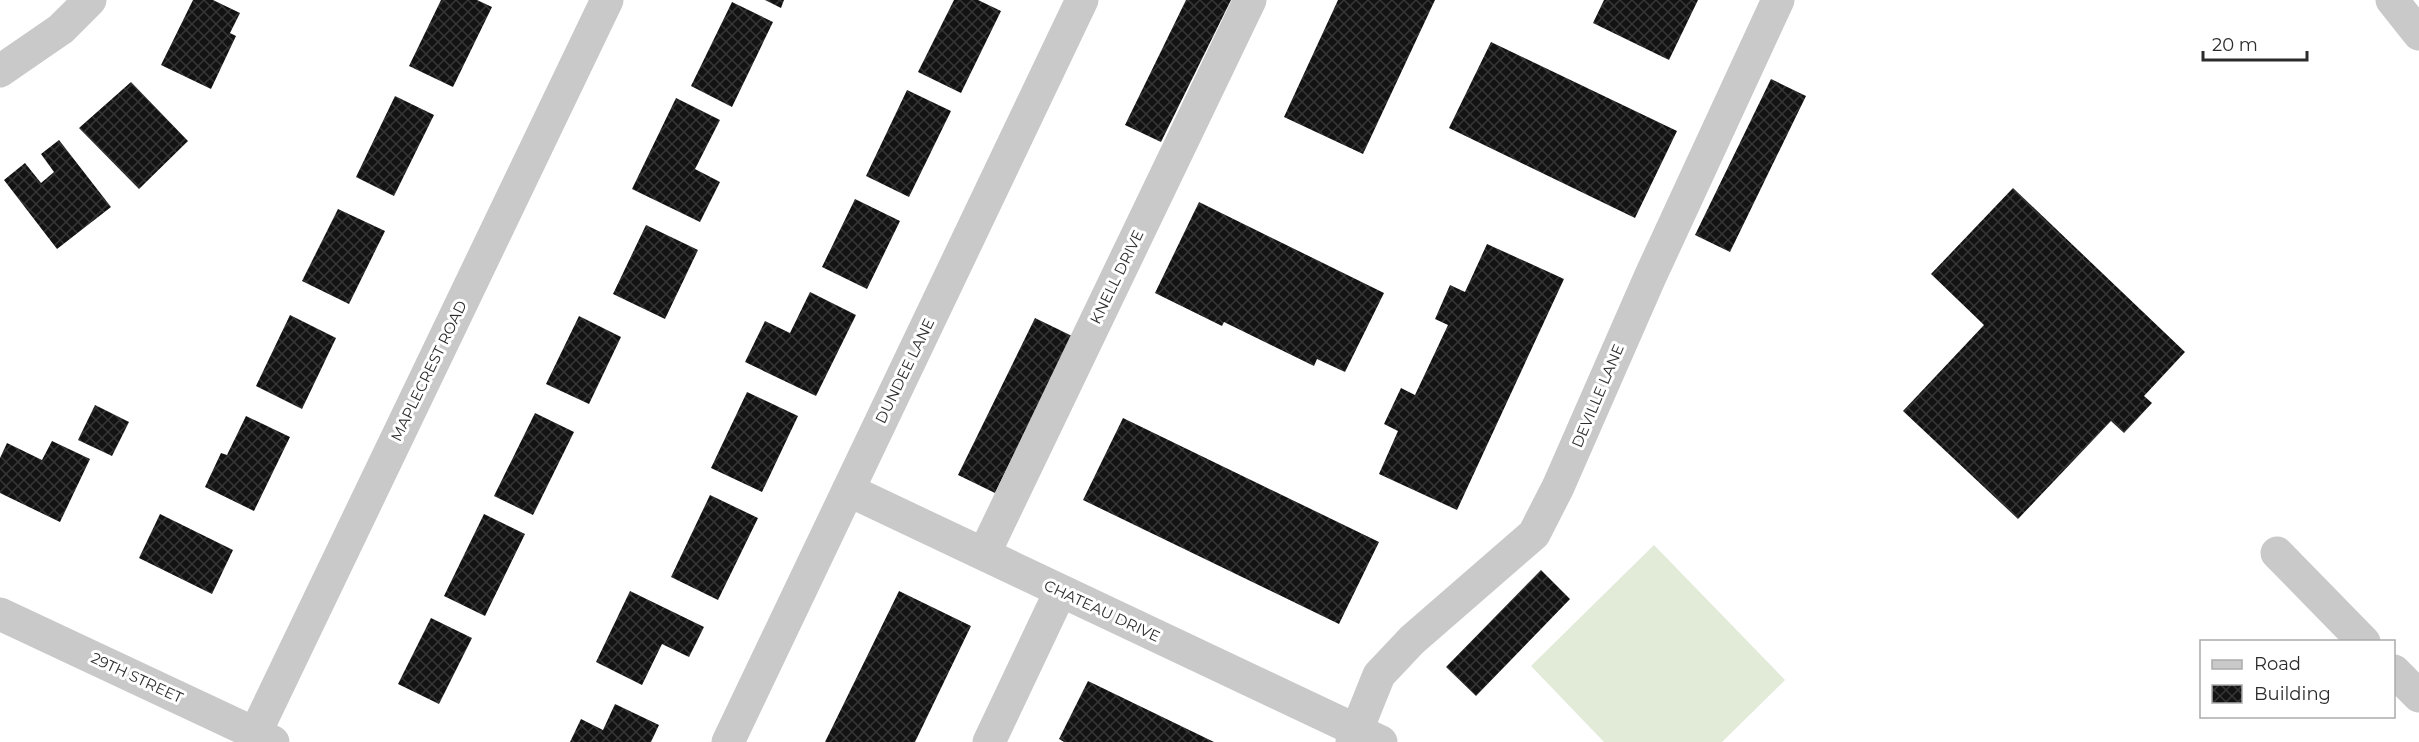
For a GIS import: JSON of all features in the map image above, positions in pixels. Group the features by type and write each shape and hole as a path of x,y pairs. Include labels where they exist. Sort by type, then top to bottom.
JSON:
{"street":[{"path":"0,71 61,28 90,0"},
{"name":"MAPLECREST ROAD","path":"260,739 607,0"},
{"name":"DUNDEE LANE","path":"728,742 1082,0"},
{"name":"KNELL DRIVE","path":"984,554 1250,0"},
{"name":"DEVILLE LANE","path":"1363,738 1379,675 1412,640 1534,534 1558,487 1650,277 1778,0"},
{"path":"2392,0 2419,34"},
{"name":"CHATEAU DRIVE","path":"848,490 1363,738"},
{"path":"2277,554 2362,640"},
{"path":"989,742 1060,592"},
{"name":"29TH STREET","path":"0,614 260,739"},
{"path":"2395,672 2419,696"}],"green space":[{"path":"1654,545 1785,680 1722,742 1604,742 1531,666"}],"building":[{"path":"193,0 213,0 240,13 230,33 236,36 211,89 161,65"},
{"path":"441,0 477,0 492,7 453,87 409,66"},
{"path":"765,0 784,0 781,8"},
{"path":"954,0 978,0 1001,11 961,93 918,72"},
{"path":"1186,0 1231,0 1161,142 1125,125"},
{"path":"1338,0 1435,0 1363,154 1284,117"},
{"path":"1604,0 1698,0 1669,60 1593,23"},
{"path":"732,2 773,22 732,107 691,86"},
{"path":"1491,42 1677,131 1635,218 1449,128"},
{"path":"1771,79 1806,96 1730,252 1695,235"},
{"path":"131,82 188,141 139,189 79,128"},
{"path":"907,90 951,111 909,197 866,176"},
{"path":"395,96 434,115 394,196 356,177"},
{"path":"676,98 720,120 695,169 720,182 700,222 632,189"},
{"path":"59,140 111,207 57,249 4,180 25,163 41,183 54,172 41,154"},
{"path":"2013,188 2185,352 2144,396 2152,403 2124,433 2111,421 2018,519 1903,411 1984,325 1931,274"},
{"path":"855,199 900,221 867,289 822,267"},
{"path":"1199,202 1384,293 1345,372 1317,359 1314,366 1224,322 1222,326 1155,293"},
{"path":"338,209 385,231 349,304 302,281"},
{"path":"646,225 698,250 665,319 613,294"},
{"path":"1487,244 1564,279 1457,510 1379,474 1398,431 1384,424 1401,388 1415,395 1448,325 1435,319 1450,285 1465,292"},
{"path":"810,292 856,315 816,396 745,362 765,321 790,333"},
{"path":"290,315 336,338 302,409 256,386"},
{"path":"579,316 621,337 589,404 546,384"},
{"path":"1035,318 1072,336 995,493 958,475"},
{"path":"747,392 798,416 762,492 711,468"},
{"path":"95,405 129,422 112,456 78,440"},
{"path":"535,413 574,432 533,515 494,496"},
{"path":"246,416 290,437 254,511 205,487 221,453 227,455"},
{"path":"1123,418 1379,542 1339,624 1083,500"},
{"path":"52,441 90,459 60,522 0,493 0,458 7,443 42,460"},
{"path":"710,495 758,518 718,600 671,577"},
{"path":"160,514 233,550 212,594 139,558"},
{"path":"484,514 525,534 485,616 444,596"},
{"path":"1541,570 1570,599 1476,696 1446,667"},
{"path":"630,591 704,627 689,657 662,644 642,685 596,662"},
{"path":"899,591 971,626 915,742 825,742"},
{"path":"431,618 472,638 439,704 398,684"},
{"path":"1088,681 1214,742 1064,742 1059,739"},
{"path":"615,704 659,725 651,742 570,742 581,719 603,730"}]}
